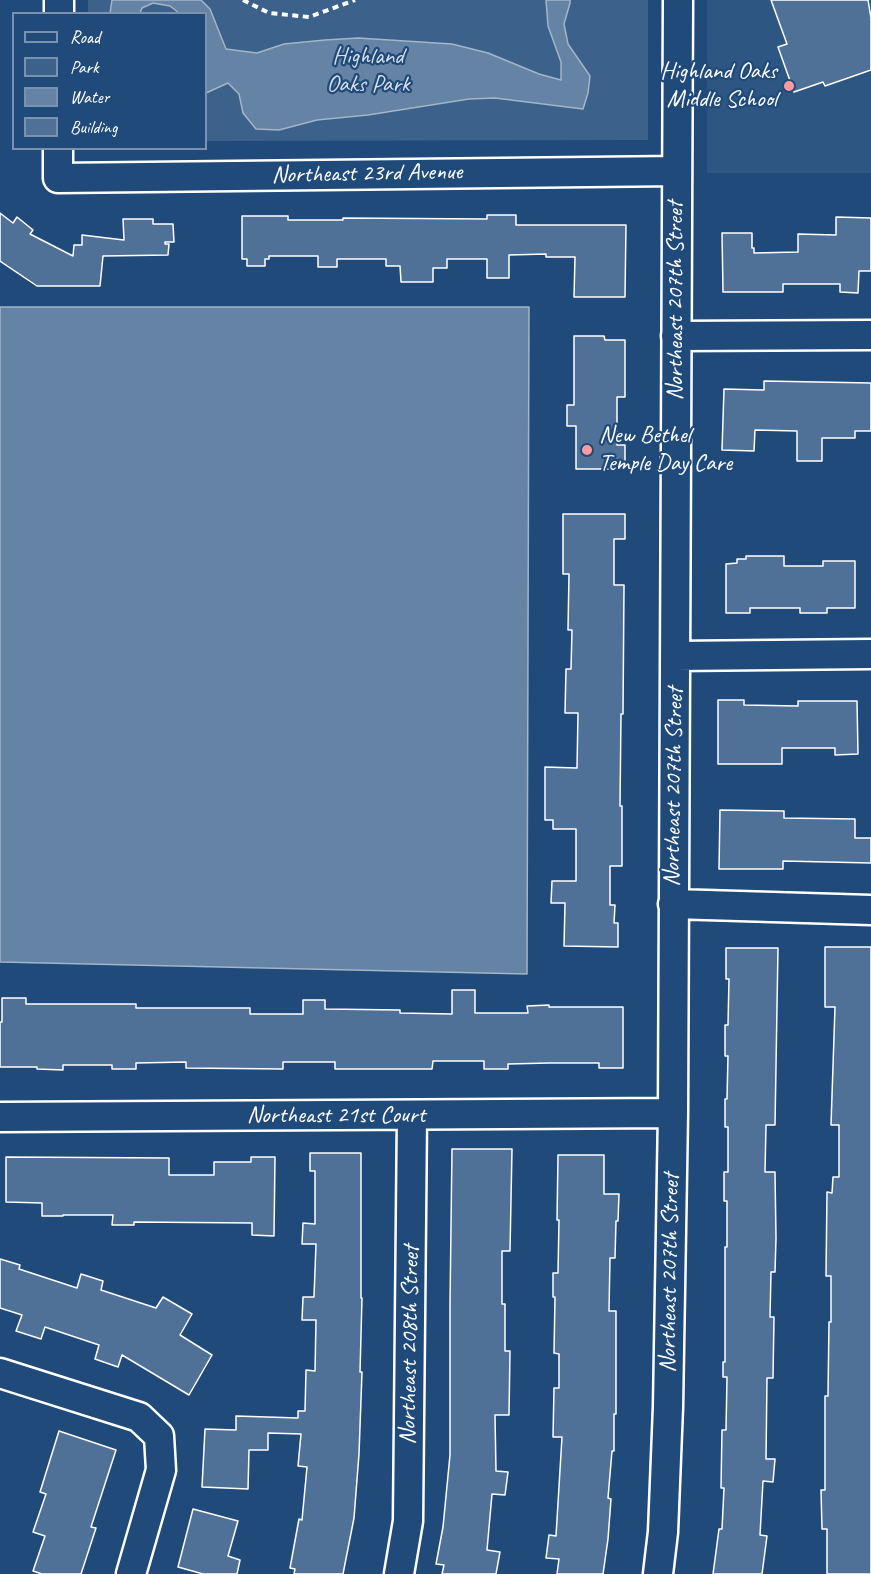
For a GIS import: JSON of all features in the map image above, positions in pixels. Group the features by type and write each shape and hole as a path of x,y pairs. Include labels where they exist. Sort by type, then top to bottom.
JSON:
{"street":[{"name":"Northeast 207th Street","path":"658,1574 663,1532 668,1407 673,1113 678,0"},
{"name":"Northeast 23rd Avenue","path":"58,150 58,178 677,171"},
{"path":"676,336 871,335"},
{"path":"676,656 871,654"},
{"path":"673,904 871,910"},
{"name":"Northeast 21st Court","path":"0,1117 673,1113"},
{"name":"Northeast 208th Street","path":"399,1574 408,1521 412,1115"},
{"path":"0,1373 139,1417 159,1436 161,1470 131,1574"}],"path":[{"path":"243,0 268,13 309,17 355,0"}],"shaded area":[{"name":"Highland Oaks Middle School","path":"707,0 871,0 871,173 707,173"}],"green space":[{"name":"Highland Oaks Park","path":"88,0 648,0 648,140 207,141 207,12 88,12"}],"water":[{"path":"112,0 201,0 210,9 226,49 257,53 284,44 358,38 452,44 488,53 539,74 561,80 561,62 548,26 546,0 570,0 564,24 568,44 590,76 588,93 583,109 495,98 469,99 368,115 317,120 279,130 256,129 243,113 239,94 228,83 207,93 207,12 178,12 170,6 153,3 142,8 140,12 110,12"},
{"path":"0,307 529,307 527,974 0,962"}],"building":[{"path":"771,0 868,0 871,18 871,70 825,86 823,82 794,92 778,47 787,44"},
{"path":"0,213 13,223 17,217 33,230 30,234 73,256 74,245 82,245 82,235 124,240 123,219 153,219 153,224 173,224 174,242 165,242 169,244 168,255 103,256 100,286 37,286 0,261"},
{"path":"487,215 516,215 516,225 626,225 625,297 574,297 575,257 546,257 546,254 509,255 509,278 487,278 487,259 447,259 447,268 433,268 433,282 401,282 400,266 386,266 386,259 337,259 337,267 318,267 318,256 269,256 269,259 265,259 265,266 247,266 247,259 242,259 242,216 288,216 288,220 343,220 343,218 487,219"},
{"path":"836,217 871,218 871,271 859,271 858,293 840,292 840,284 783,284 783,292 723,292 722,233 752,233 754,253 798,252 798,234 836,235"},
{"path":"574,336 604,336 605,340 625,340 625,397 617,397 617,445 625,445 625,469 576,469 576,426 567,426 567,405 574,405"},
{"path":"764,381 871,383 871,431 855,431 855,438 822,438 822,461 797,461 797,431 755,430 754,451 722,450 724,389 764,390"},
{"path":"563,514 625,514 625,539 614,539 614,585 624,585 620,806 622,806 622,866 610,866 610,905 615,905 614,923 618,923 618,947 564,946 565,903 551,903 552,881 576,881 576,829 553,829 553,820 545,820 545,767 577,768 578,713 565,713 566,669 571,669 572,630 568,630 569,574 563,574"},
{"path":"746,556 784,556 784,566 823,566 823,561 855,561 855,608 827,608 827,613 800,613 800,608 750,608 750,613 726,613 726,564 737,563 737,559 746,559"},
{"path":"718,700 744,700 744,705 798,706 798,701 857,701 858,754 835,755 835,748 782,748 782,764 718,764"},
{"path":"720,810 784,811 784,818 855,819 855,838 871,838 871,863 783,861 783,869 719,869"},
{"path":"825,947 871,947 871,1574 827,1574 827,1529 822,1529 821,1490 825,1490 825,1396 828,1396 829,1322 831,1322 831,1276 826,1276 827,1192 832,1193 833,1177 839,1177 839,1125 831,1125 835,1007 825,1007"},
{"path":"726,948 778,948 775,1125 766,1125 765,1172 775,1172 775,1272 771,1272 770,1317 774,1317 773,1378 767,1378 766,1459 775,1459 773,1482 763,1481 760,1535 767,1536 762,1574 713,1574 719,1529 722,1529 724,1488 721,1488 722,1430 726,1430 727,1377 723,1377 723,1362 725,1362 727,1201 724,1201 724,1172 728,1172 728,1127 725,1127 725,1099 727,1099 728,1056 725,1056 725,1025 728,1025 729,979 726,979"},
{"path":"452,990 475,990 475,1013 528,1013 527,1006 549,1005 549,1007 623,1007 623,1068 599,1068 599,1063 549,1063 508,1064 508,1069 484,1069 484,1061 433,1061 432,1069 335,1069 335,1062 283,1062 283,1069 186,1068 186,1062 136,1063 136,1069 112,1069 112,1065 63,1065 63,1070 0,1067 2,998 26,998 26,1004 136,1004 136,1008 250,1008 250,1014 303,1014 303,1000 325,1000 325,1009 400,1010 400,1013 452,1014"},
{"path":"452,1149 512,1149 510,1251 502,1251 505,1351 510,1351 509,1415 495,1415 496,1471 508,1472 505,1495 492,1494 487,1550 500,1552 496,1574 442,1574 444,1565 436,1564 443,1527 450,1455"},
{"path":"310,1153 361,1153 360,1372 362,1372 359,1454 354,1518 343,1574 294,1574 295,1569 290,1568 299,1519 302,1520 307,1467 298,1466 301,1434 268,1433 268,1450 249,1450 248,1489 202,1487 205,1429 236,1430 236,1416 298,1418 298,1411 305,1411 306,1370 315,1371 316,1320 302,1320 303,1297 314,1297 316,1244 302,1244 303,1223 315,1224 315,1171 310,1171"},
{"path":"558,1155 604,1155 604,1194 619,1194 615,1258 610,1258 609,1311 616,1311 616,1414 614,1414 614,1451 612,1451 608,1498 611,1499 608,1539 603,1574 557,1574 559,1559 546,1558 549,1535 556,1536 562,1437 553,1437 554,1388 559,1388 559,1354 554,1353 555,1297 553,1297 553,1273 558,1273"},
{"path":"6,1157 169,1158 169,1175 214,1175 214,1162 251,1162 251,1157 275,1157 274,1236 252,1235 252,1223 134,1222 134,1225 112,1225 113,1215 42,1216 42,1203 6,1202"},
{"path":"0,1259 20,1265 19,1269 77,1288 81,1274 103,1281 101,1290 156,1308 163,1297 192,1314 180,1335 212,1355 189,1395 122,1355 118,1367 95,1359 99,1345 45,1327 41,1339 16,1331 22,1315 0,1308"},
{"path":"59,1431 116,1450 91,1527 96,1528 81,1574 42,1574 33,1571 45,1536 33,1532 46,1494 40,1492"},
{"path":"193,1509 238,1521 228,1556 240,1560 237,1574 203,1574 178,1567"}],"place":[{"name":"Highland Oaks Middle School","path":"789,86"},
{"name":"New Bethel Temple Day Care","path":"587,450"}]}
